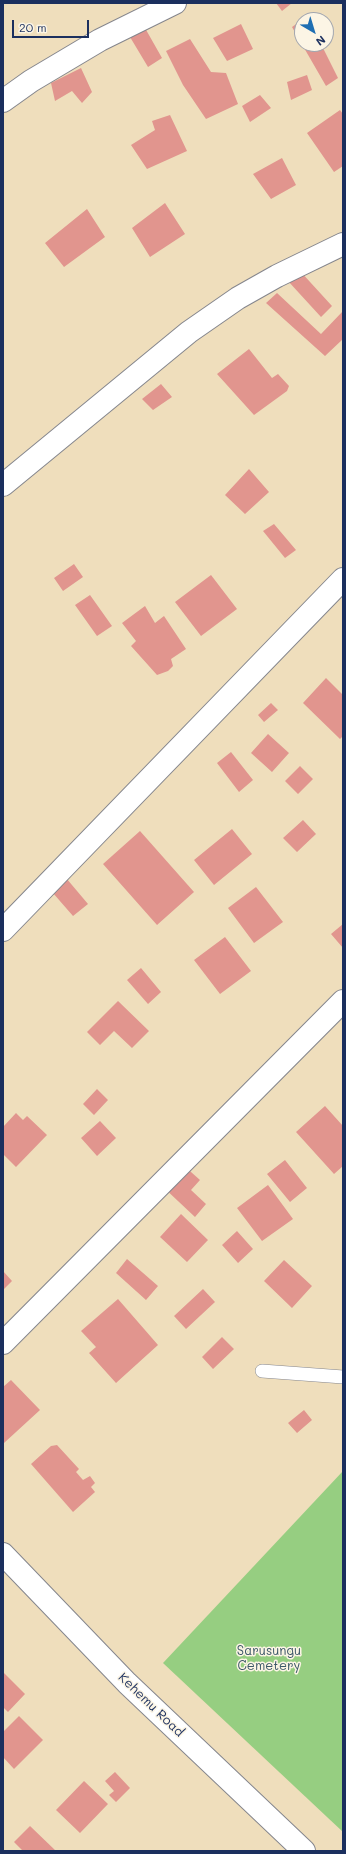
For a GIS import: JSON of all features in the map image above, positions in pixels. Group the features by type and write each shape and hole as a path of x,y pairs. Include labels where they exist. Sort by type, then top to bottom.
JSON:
{"street":[{"path":"3,100 31,81 100,40 175,3"},
{"path":"3,485 189,332 238,298 277,276 343,244"},
{"path":"3,930 343,579"},
{"path":"3,1343 343,1000"},
{"name":"Kehemu Road","path":"3,1554 127,1683 304,1851"}],"lane":[{"path":"262,1371 343,1377"}],"green space":[{"name":"Sarusungu Cemetery","path":"343,1471 343,1832 163,1663"}],"building":[{"path":"276,3 292,3 282,11"},
{"path":"241,24 253,49 227,61 213,38"},
{"path":"145,28 162,58 148,67 130,37"},
{"path":"190,39 211,72 226,73 238,104 206,119 183,85 166,51"},
{"path":"306,52 325,52 338,78 326,86"},
{"path":"81,68 92,92 82,103 72,91 55,101 51,83"},
{"path":"307,75 312,90 291,100 287,82"},
{"path":"260,95 271,108 250,122 242,106"},
{"path":"340,110 343,114 343,166 334,172 307,133"},
{"path":"170,115 187,151 147,169 131,145 155,130 152,121"},
{"path":"282,158 296,185 271,199 253,174"},
{"path":"165,203 185,234 150,257 132,228"},
{"path":"87,209 105,237 64,267 45,243"},
{"path":"300,271 332,306 321,317 288,281"},
{"path":"277,293 321,334 343,311 343,339 325,356 266,303"},
{"path":"249,349 272,378 278,374 289,386 287,391 254,415 217,374"},
{"path":"161,384 172,397 153,410 142,399"},
{"path":"249,469 269,492 245,514 225,495"},
{"path":"274,524 296,550 285,558 263,531"},
{"path":"74,564 83,577 63,591 54,578"},
{"path":"211,575 237,609 201,636 175,602"},
{"path":"90,595 112,626 97,636 75,605"},
{"path":"145,606 155,623 164,616 186,649 171,659 173,666 168,671 157,675 131,646 136,641 122,623"},
{"path":"326,678 343,695 343,736 340,739 303,703"},
{"path":"271,703 278,710 264,722 258,715"},
{"path":"268,734 289,753 272,772 251,753"},
{"path":"231,752 253,780 239,792 217,763"},
{"path":"300,766 313,779 298,794 285,781"},
{"path":"303,820 316,834 297,852 283,838"},
{"path":"232,829 252,854 214,885 194,860"},
{"path":"140,831 194,892 157,925 103,864"},
{"path":"61,872 88,904 73,916 46,885"},
{"path":"256,887 283,922 254,943 228,908"},
{"path":"343,924 343,948 331,934"},
{"path":"225,937 251,971 220,994 194,960"},
{"path":"141,968 161,992 148,1004 127,980"},
{"path":"118,1001 149,1031 132,1048 114,1031 100,1045 87,1032"},
{"path":"97,1089 108,1100 94,1115 83,1104"},
{"path":"325,1106 343,1126 343,1166 334,1174 296,1132"},
{"path":"16,1113 23,1120 27,1116 47,1135 16,1167 3,1154 3,1127"},
{"path":"100,1121 116,1138 97,1156 81,1138"},
{"path":"285,1160 307,1188 290,1202 267,1174"},
{"path":"182,1164 200,1180 191,1190 206,1204 195,1217 162,1186"},
{"path":"268,1185 293,1219 262,1241 237,1208"},
{"path":"181,1214 208,1240 187,1262 160,1237"},
{"path":"237,1231 253,1249 238,1263 222,1245"},
{"path":"127,1259 158,1286 146,1300 116,1273"},
{"path":"284,1260 312,1286 292,1308 264,1281"},
{"path":"3,1271 12,1281 3,1290"},
{"path":"203,1289 215,1302 186,1329 174,1316"},
{"path":"118,1299 158,1345 116,1383 89,1353 96,1347 81,1331"},
{"path":"222,1337 234,1349 213,1369 202,1357"},
{"path":"11,1380 40,1410 4,1443 3,1387"},
{"path":"304,1410 312,1420 297,1433 288,1423"},
{"path":"57,1445 79,1469 76,1472 83,1480 90,1476 95,1483 91,1487 95,1492 73,1512 31,1464 51,1446"},
{"path":"3,1672 25,1694 8,1712 3,1707"},
{"path":"19,1716 43,1740 14,1769 3,1757 3,1732"},
{"path":"115,1772 130,1788 116,1802 109,1795 114,1791 105,1781"},
{"path":"84,1781 108,1804 80,1833 56,1810"},
{"path":"30,1826 56,1851 23,1851 14,1842"}]}
